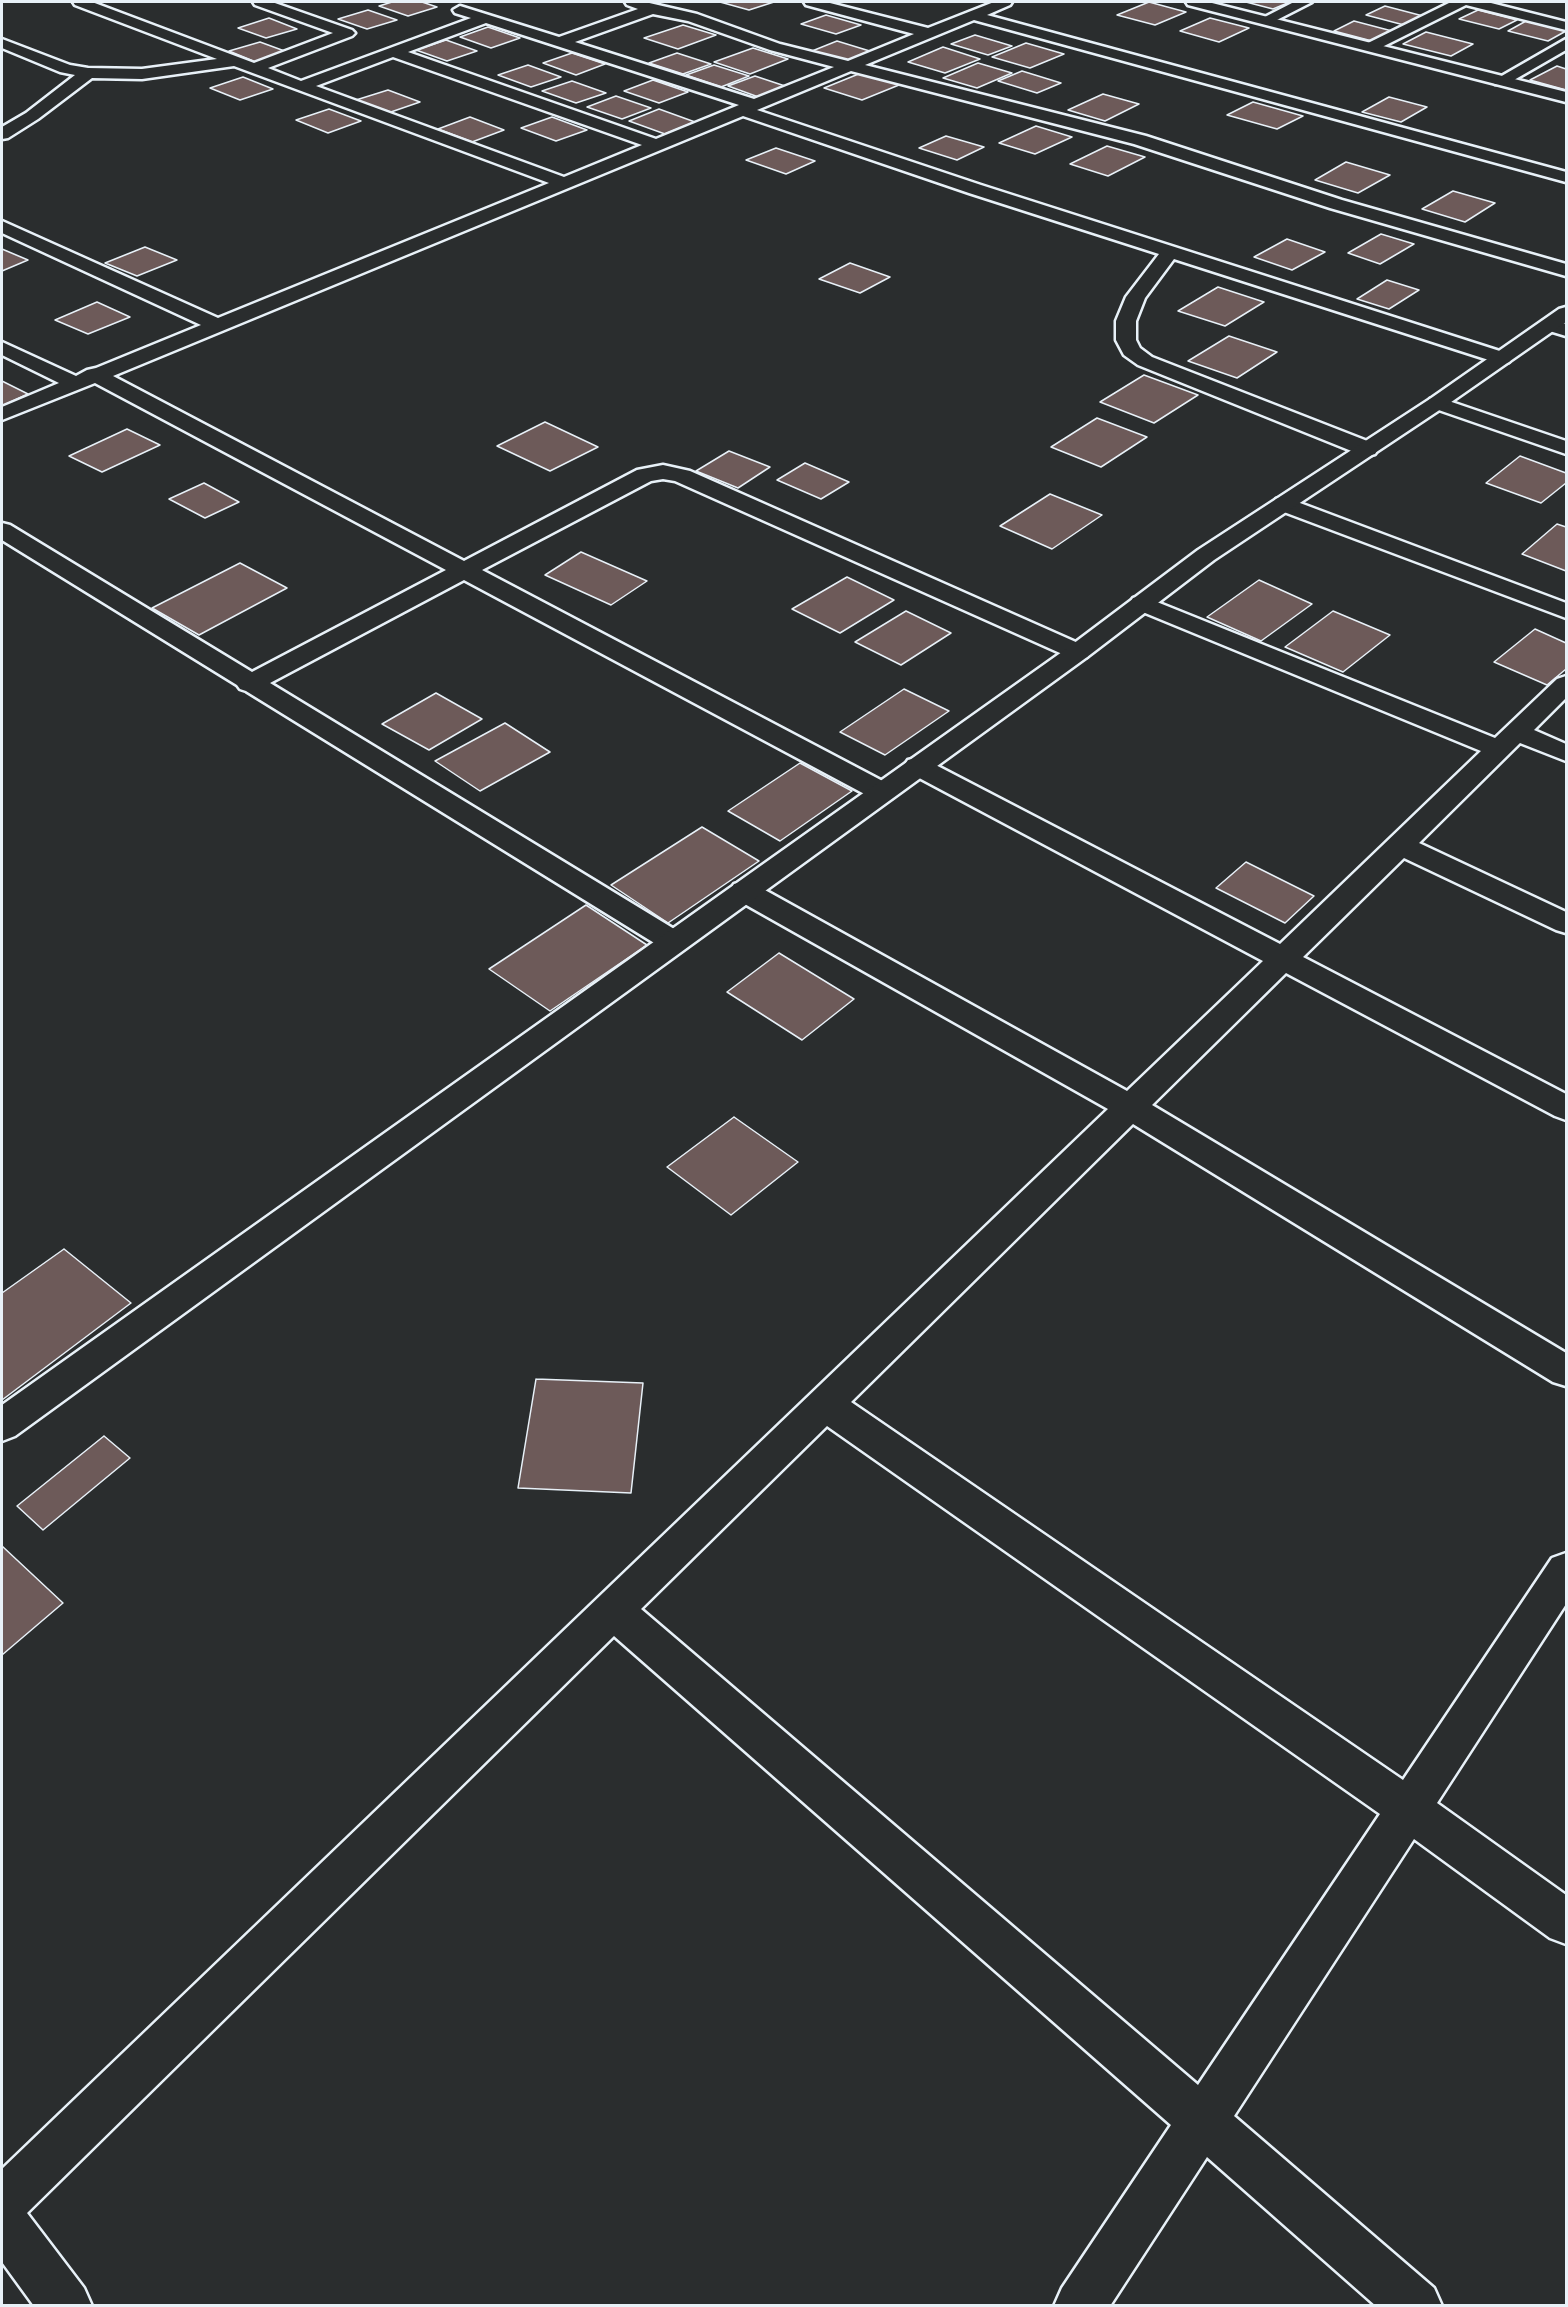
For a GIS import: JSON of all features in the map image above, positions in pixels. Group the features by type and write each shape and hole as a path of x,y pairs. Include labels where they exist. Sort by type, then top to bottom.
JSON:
{"street":[{"path":"80,2 565,183"},
{"path":"254,68 348,33 260,2"},
{"path":"632,2 652,9 693,17 775,47 1140,140 1336,204 1566,270"},
{"path":"811,2 928,33"},
{"path":"2,414 749,108 998,2"},
{"path":"1193,2 1566,97"},
{"path":"1266,20 1305,2"},
{"path":"1371,47 1461,2"},
{"path":"1472,2 1566,26"},
{"path":"560,42 652,9"},
{"path":"460,10 560,42 975,189 1502,358"},
{"path":"972,15 1566,177"},
{"path":"301,86 486,18"},
{"path":"2,43 66,69 88,73 142,74 236,61"},
{"path":"1501,81 1566,44"},
{"path":"393,52 657,145"},
{"path":"4,130 88,73"},
{"path":"2,226 218,325"},
{"path":"1171,251 1136,297 1126,321 1126,340 1131,351 1145,361 1367,449"},
{"path":"2,1425 1078,652 1206,555 1502,358 1561,322"},
{"path":"2,348 84,379 463,570 882,792"},
{"path":"1437,403 1566,448"},
{"path":"249,684 645,475 663,472 682,476 1078,652"},
{"path":"1284,504 1566,611"},
{"path":"2,530 249,684 674,942"},
{"path":"1142,603 1508,741 1566,753"},
{"path":"2,2203 1566,684"},
{"path":"918,766 1566,1108"},
{"path":"1400,845 1566,923"},
{"path":"744,891 1130,1107 1566,1371"},
{"path":"825,1404 1408,1809 1566,1922"},
{"path":"1080,2306 1566,1571"},
{"path":"613,1610 1416,2306"},
{"path":"2,2222 66,2306"}],"building":[{"path":"392,2 422,2 437,7 408,16 379,6"},
{"path":"720,2 774,2 749,10"},
{"path":"1149,2 1186,12 1155,25 1117,15"},
{"path":"1246,2 1290,2 1273,9"},
{"path":"1385,6 1423,16 1404,25 1366,15"},
{"path":"368,10 397,20 367,29 338,19"},
{"path":"1478,10 1517,20 1499,29 1459,19"},
{"path":"826,15 861,25 836,34 801,24"},
{"path":"269,18 297,29 266,38 238,28"},
{"path":"1210,18 1249,28 1219,42 1180,31"},
{"path":"1354,21 1392,31 1372,41 1334,31"},
{"path":"1526,21 1566,31 1548,41 1508,31"},
{"path":"683,25 716,35 678,49 644,38"},
{"path":"488,27 520,38 491,48 460,37"},
{"path":"1426,32 1473,44 1451,56 1403,44"},
{"path":"975,35 1012,46 988,55 951,44"},
{"path":"446,40 477,51 447,61 416,50"},
{"path":"837,41 873,52 847,62 812,51"},
{"path":"260,42 290,53 258,63 229,51"},
{"path":"1026,43 1064,54 1030,68 992,57"},
{"path":"943,47 980,59 945,73 908,62"},
{"path":"753,48 788,59 750,74 714,62"},
{"path":"572,53 605,64 576,75 543,63"},
{"path":"677,53 711,64 683,74 649,63"},
{"path":"978,63 1012,73 977,88 943,78"},
{"path":"528,65 561,77 531,87 498,75"},
{"path":"714,65 749,76 721,87 686,75"},
{"path":"1557,66 1566,69 1566,90 1530,80"},
{"path":"1022,71 1061,83 1037,93 998,81"},
{"path":"861,73 899,85 862,100 824,88"},
{"path":"755,76 791,88 764,99 728,86"},
{"path":"243,77 273,89 240,100 210,88"},
{"path":"653,80 688,92 659,103 624,91"},
{"path":"572,81 606,93 576,103 542,91"},
{"path":"388,90 420,102 388,113 356,100"},
{"path":"1103,94 1139,104 1105,121 1068,110"},
{"path":"616,96 651,108 622,119 587,107"},
{"path":"1389,97 1427,107 1401,122 1362,112"},
{"path":"1253,102 1303,116 1277,129 1227,115"},
{"path":"329,109 361,121 328,133 296,120"},
{"path":"659,109 695,122 665,134 629,121"},
{"path":"470,117 504,130 472,142 438,129"},
{"path":"552,117 587,130 556,141 521,128"},
{"path":"1036,126 1072,137 1035,154 999,143"},
{"path":"946,136 984,147 957,160 919,148"},
{"path":"1107,146 1145,157 1108,176 1070,164"},
{"path":"776,148 815,161 786,174 746,160"},
{"path":"1346,162 1390,175 1358,193 1315,180"},
{"path":"1453,191 1495,203 1465,222 1422,209"},
{"path":"1381,234 1414,244 1380,264 1348,253"},
{"path":"1287,239 1325,252 1292,270 1254,257"},
{"path":"145,247 177,260 137,276 105,263"},
{"path":"2,249 28,260 2,271"},
{"path":"850,263 890,277 860,293 819,279"},
{"path":"1387,280 1419,290 1389,309 1357,299"},
{"path":"1218,287 1264,302 1225,326 1178,311"},
{"path":"97,302 130,317 88,334 55,320"},
{"path":"1229,336 1277,352 1237,378 1188,361"},
{"path":"1144,375 1198,395 1154,423 1100,402"},
{"path":"2,381 28,394 2,406"},
{"path":"1097,418 1147,437 1101,467 1051,447"},
{"path":"545,422 598,447 550,471 497,446"},
{"path":"127,429 160,445 102,472 69,456"},
{"path":"729,451 770,467 738,488 696,471"},
{"path":"1520,456 1566,473 1566,483 1541,503 1486,483"},
{"path":"805,463 849,482 821,499 777,480"},
{"path":"204,483 239,502 205,518 169,499"},
{"path":"1050,494 1102,515 1052,549 1000,526"},
{"path":"1557,524 1566,527 1566,571 1522,554"},
{"path":"581,552 647,581 611,605 545,575"},
{"path":"240,563 287,588 199,635 152,608"},
{"path":"847,577 894,600 840,633 792,609"},
{"path":"1259,580 1312,604 1261,641 1207,617"},
{"path":"906,611 951,633 901,665 855,642"},
{"path":"1333,611 1390,635 1343,672 1285,647"},
{"path":"1535,629 1566,643 1566,669 1547,685 1494,662"},
{"path":"904,689 949,711 885,755 840,732"},
{"path":"436,693 482,719 429,750 382,724"},
{"path":"505,723 550,752 480,791 435,761"},
{"path":"800,763 852,791 780,841 728,811"},
{"path":"702,827 759,861 668,923 611,885"},
{"path":"1246,862 1314,896 1285,923 1216,888"},
{"path":"586,905 647,945 550,1011 489,969"},
{"path":"779,953 854,999 802,1040 727,992"},
{"path":"734,1117 798,1162 731,1215 667,1167"},
{"path":"64,1249 131,1303 2,1400 2,1293"},
{"path":"536,1379 643,1383 631,1493 518,1488"},
{"path":"104,1436 130,1458 43,1530 17,1506"},
{"path":"2,1546 63,1603 2,1655"}]}
